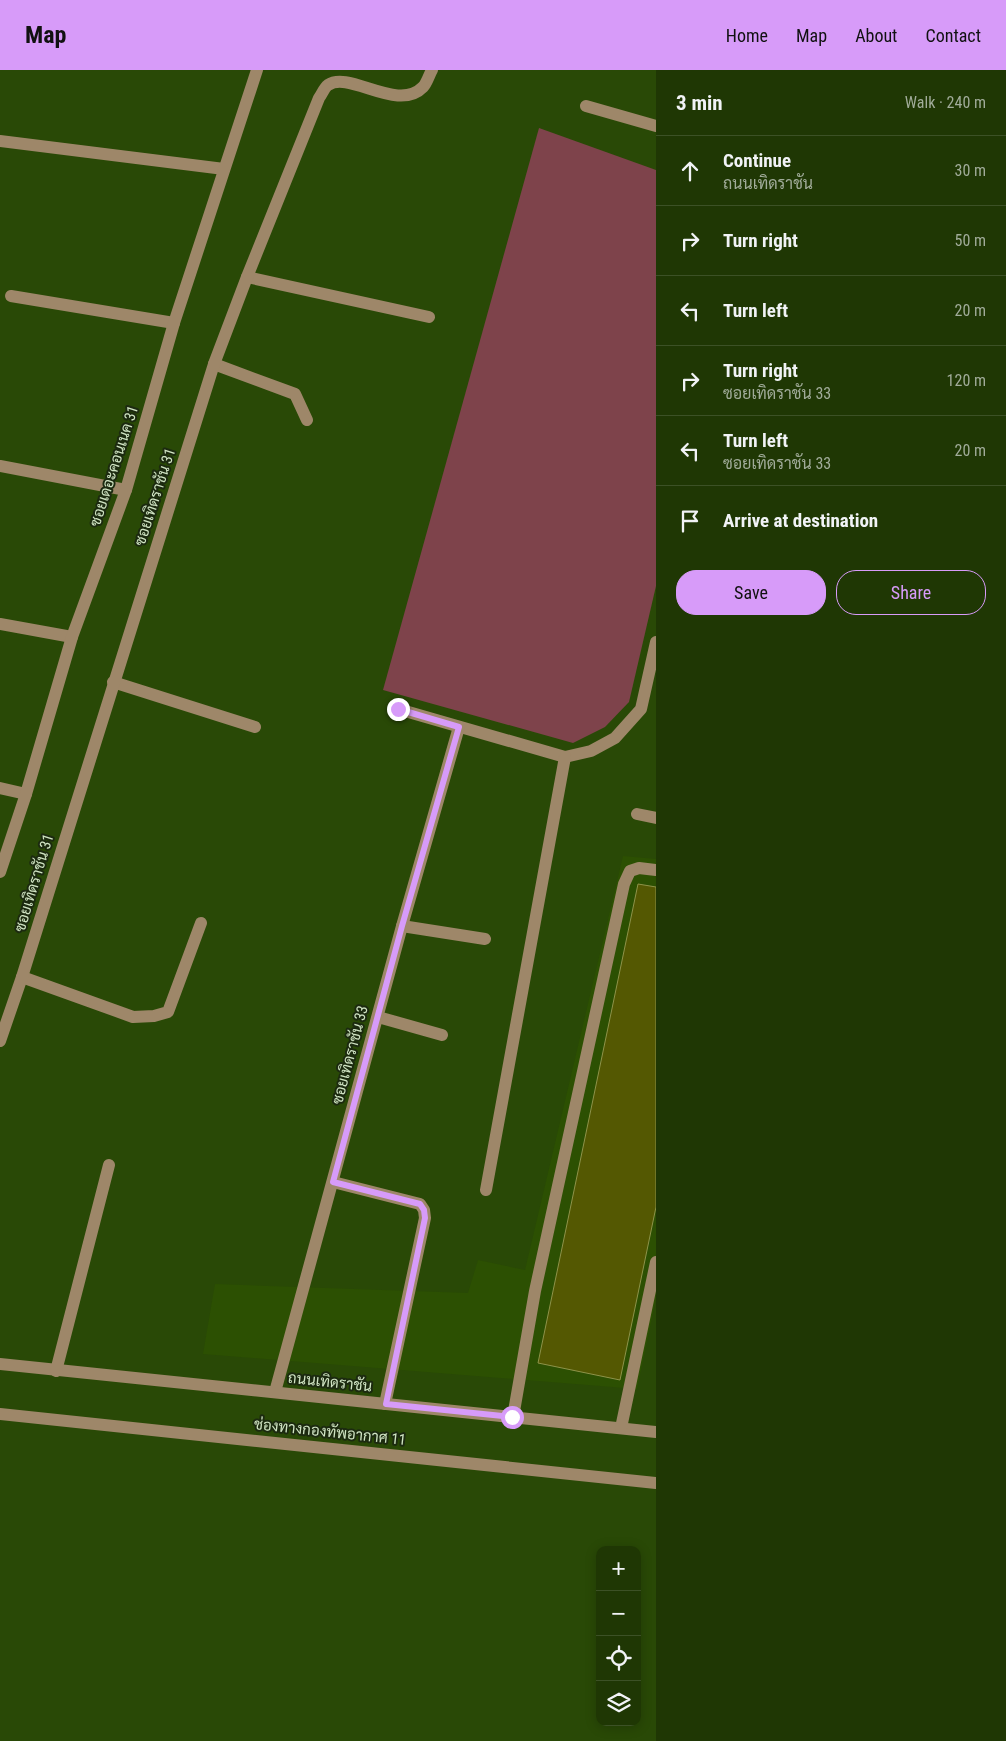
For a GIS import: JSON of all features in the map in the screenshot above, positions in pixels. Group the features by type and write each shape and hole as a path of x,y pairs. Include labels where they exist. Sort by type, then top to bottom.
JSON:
{"street":[{"name":"ซอยเดอะคอนเนค 31","path":"0,872 26,794 72,637 126,490 174,323 257,70"},
{"name":"ซอยเทิดราชัน 31","path":"0,1041 22,977 214,364 247,276 319,98 328,85 337,80 363,84 383,93 408,94 416,92 424,86 432,70"},
{"path":"586,106 656,126"},
{"path":"0,141 224,169"},
{"path":"247,276 429,317"},
{"path":"11,296 174,323"},
{"path":"214,364 294,394 307,420"},
{"path":"0,466 126,490"},
{"path":"0,624 72,637"},
{"path":"398,709 565,757 591,751 615,738 641,709 656,642"},
{"path":"113,682 255,727"},
{"name":"ซอยเทิดราชัน 33","path":"274,1392 402,926 459,727"},
{"path":"486,1190 565,757"},
{"path":"0,788 26,794"},
{"path":"637,814 656,818"},
{"path":"512,1417 537,1281 624,884 630,870 639,868 656,870"},
{"path":"22,977 133,1017 154,1016 168,1012 202,924"},
{"path":"402,926 485,939"},
{"path":"378,1017 442,1035"},
{"path":"56,1371 109,1165"},
{"path":"333,1182 420,1204 424,1210 425,1218 386,1404"},
{"path":"621,1428 656,1262"},
{"name":"ถนนเทิดราชัน","path":"0,1364 656,1432"},
{"name":"ช่องทางกองทัพอากาศ 11","path":"0,1414 656,1483"}],"shaded area":[{"path":"539,128 656,170 656,586 629,702 605,727 573,743 383,690"},
{"path":"623,856 656,859 656,1298 637,1389 203,1354 215,1284 468,1293 478,1260 525,1270"}],"building":[{"path":"638,884 656,887 656,1207 620,1380 538,1363"}],"route":[{"path":"398,709 459,727 402,926 333,1182 420,1204 424,1210 425,1218 386,1404 512,1417"}]}
